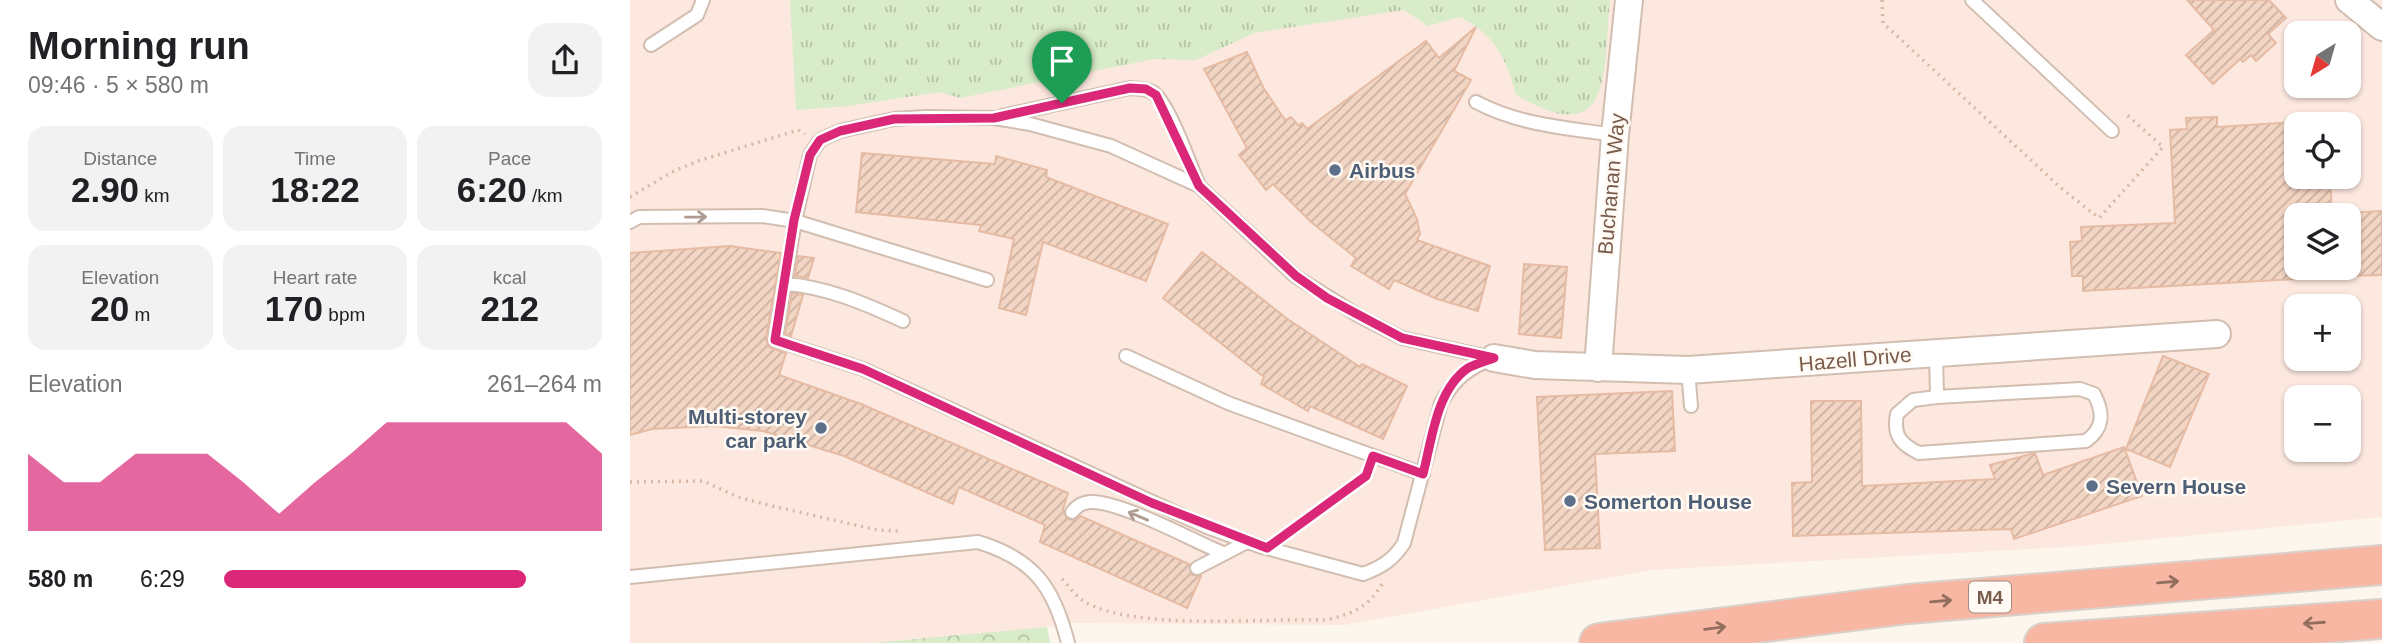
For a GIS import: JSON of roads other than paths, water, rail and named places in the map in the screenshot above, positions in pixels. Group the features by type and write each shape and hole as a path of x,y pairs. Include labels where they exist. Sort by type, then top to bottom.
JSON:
{"highway":[{"name":"M4","path":"1599,643 1908,604 2382,565"},
{"path":"2044,643 2382,619"}],"street":[{"name":"Buchanan Way","path":"1598,368 1615,135 1629,0"},
{"path":"2349,0 2382,27"},
{"name":"Hazell Drive","path":"1494,358 1535,365 1688,370 1871,360 1936,352 2217,334"}],"lane":[{"path":"652,45 697,15 703,0"},
{"path":"1972,0 2112,131"},
{"path":"1199,186 1164,108 1156,95 1146,89 1130,88 994,118 894,119 840,131 820,140 810,155 794,220 786,284 775,340 863,369 1152,503 1247,542 1363,574 1379,569 1394,558 1404,543 1441,403 1450,387 1468,368 1494,358"},
{"path":"1476,102 1500,115 1545,125 1615,135"},
{"path":"994,118 1111,146 1199,186 1270,255 1327,298 1402,338 1494,358"},
{"path":"630,222 639,217 762,216 794,220 988,280"},
{"path":"786,284 835,294 903,321"},
{"path":"1936,352 1937,397"},
{"path":"1126,356 1228,403 1423,474"},
{"path":"1688,370 1691,406"},
{"path":"2080,388 2094,394 2100,405 2102,422 2097,433 2086,441 1919,453 1902,445 1894,428 1897,414 1913,400 1937,397 2080,388"},
{"path":"1072,512 1080,504 1092,502 1114,507 1223,554"},
{"path":"630,576 978,542 1005,550 1034,570 1055,600 1068,642"},
{"path":"1197,568 1247,542"}],"place":[{"name":"Airbus","path":"1335,170"},
{"name":"Multi-storey car park","path":"821,428"},
{"name":"Severn House","path":"2092,486"},
{"name":"Somerton House","path":"1570,501"}]}
